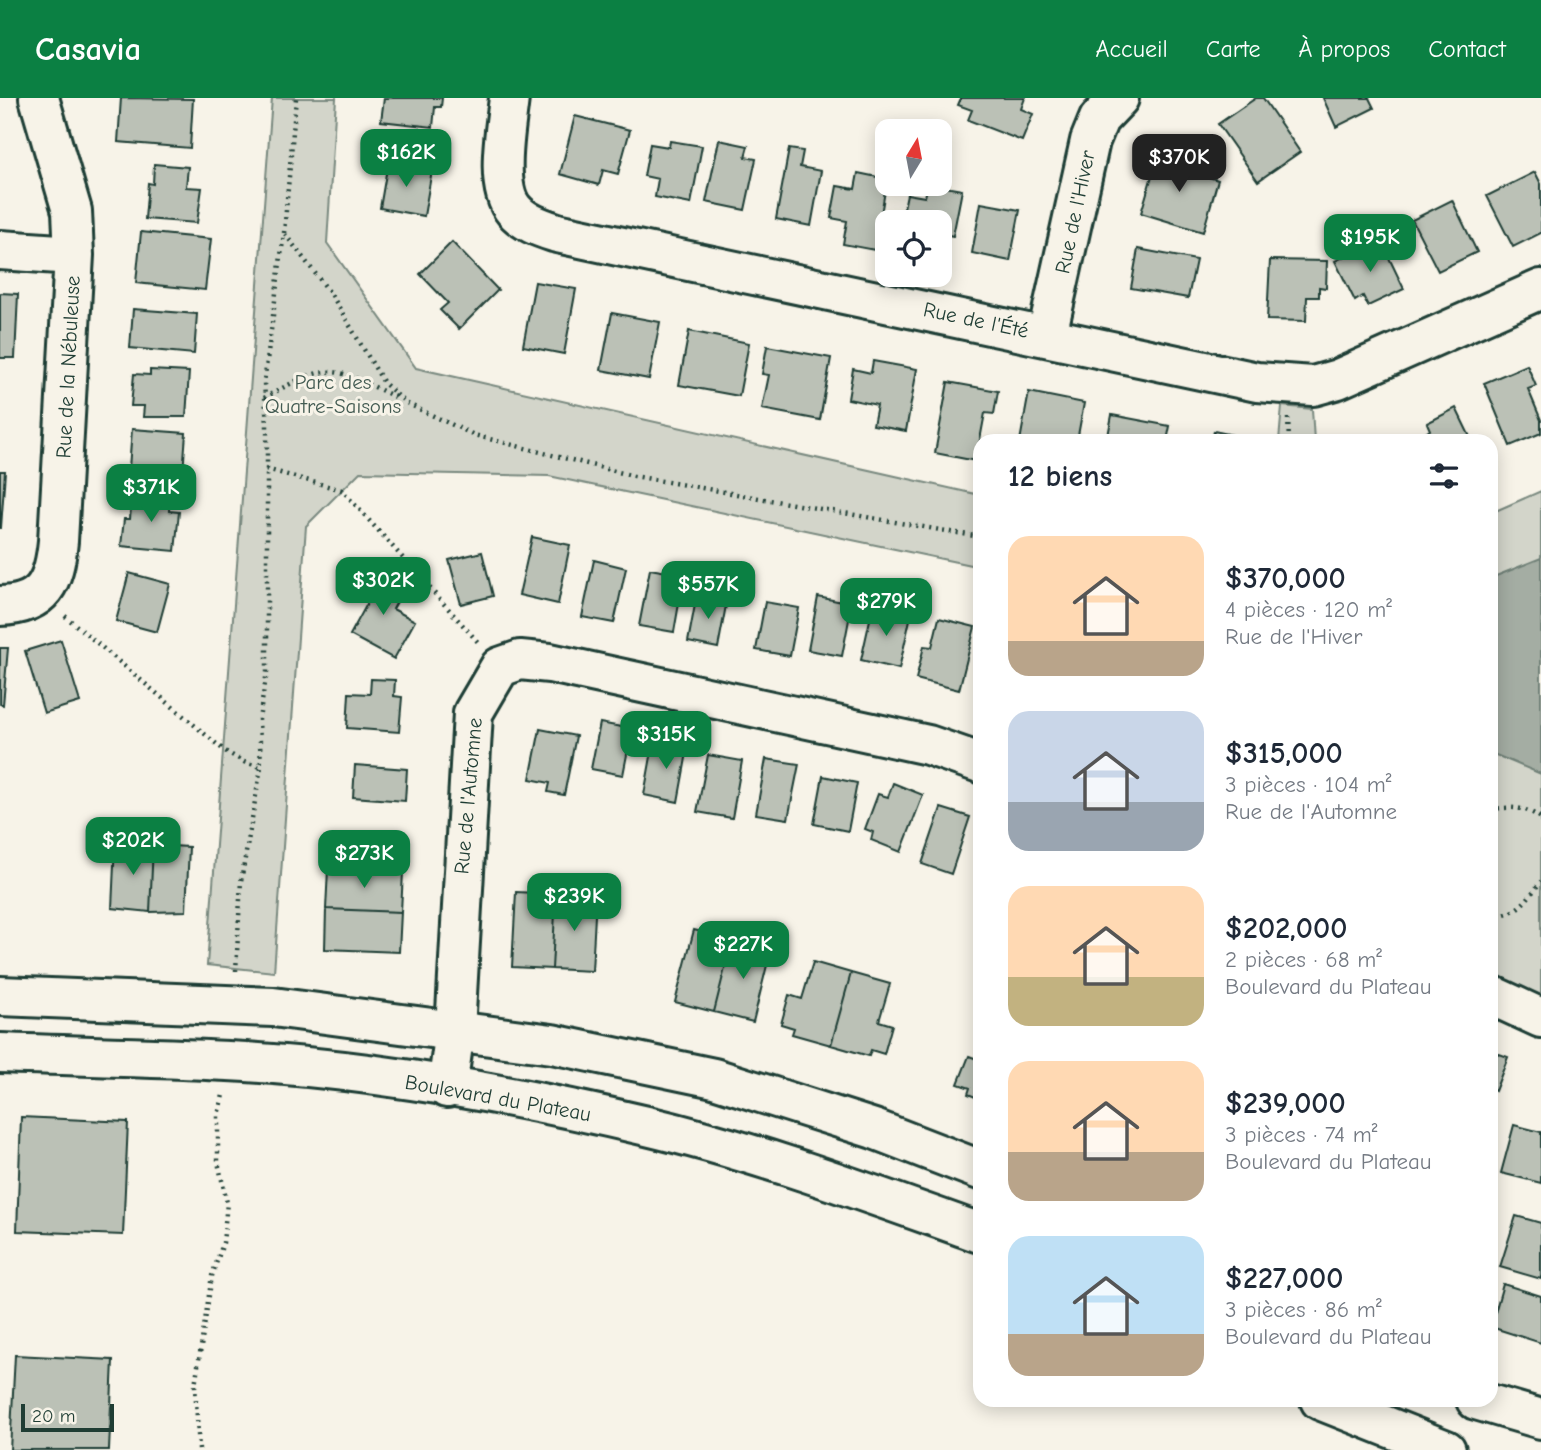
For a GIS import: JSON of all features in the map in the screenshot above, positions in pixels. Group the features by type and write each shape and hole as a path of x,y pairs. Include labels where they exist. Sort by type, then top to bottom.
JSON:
{"street":[{"name":"Rue de la Nébuleuse","path":"39,98 72,211 74,255 57,551 55,569 40,595"},
{"name":"Rue de l'Été","path":"509,98 504,188 513,210 532,224 557,233 1047,335 1257,382 1313,386 1338,379 1541,289"},
{"name":"Rue de l'Hiver","path":"1047,335 1090,141 1099,119 1119,98"},
{"path":"0,250 74,255"},
{"path":"0,606 20,605 40,595"},
{"path":"500,667 520,660 550,663 928,745 973,761"},
{"name":"Rue de l'Automne","path":"447,1088 455,1030 473,713 500,667"},
{"path":"0,996 273,1007 552,1044 714,1078 840,1117 973,1167"},
{"path":"1498,998 1541,1018"},
{"name":"Boulevard du Plateau","path":"0,1053 296,1066 556,1106 719,1145 780,1163 973,1232"},
{"path":"1498,1406 1541,1419"},
{"path":"1338,1407 1446,1450"}],"path":[{"path":"235,981 241,881 261,766 259,719 267,672 264,398 267,341 284,233 296,98"},
{"path":"284,233 331,294 377,373 406,403"},
{"path":"264,398 307,375 324,370 348,374 474,435 609,470 973,536"},
{"path":"266,469 342,490 500,667"},
{"path":"40,595 225,751 244,762 261,766"},
{"path":"1498,808 1511,805 1527,809 1541,818"},
{"path":"1498,915 1506,916 1526,902 1541,881"},
{"path":"200,1450 195,1385 212,1276 223,1243 228,1203 218,1162 218,1115 223,1093"}],"green space":[{"name":"Parc des Quatre-Saisons","path":"272,98 336,98 327,243 416,368 973,493 973,566 549,476 360,472 306,526 274,972 207,965"},
{"path":"1282,406 1312,409 1314,434 1280,434"},
{"path":"1541,491 1541,1015 1498,999 1498,510"}],"shaded area":[{"path":"1541,558 1541,774 1498,756 1498,575"}],"building":[{"path":"121,98 193,99 190,148 118,142"},
{"path":"384,98 442,98 441,107 435,107 433,127 381,121"},
{"path":"961,98 1025,98 1021,109 1033,114 1022,141 968,120 972,110 958,105"},
{"path":"1256,98 1263,98 1300,152 1258,181 1218,124"},
{"path":"1323,98 1369,98 1374,108 1336,127"},
{"path":"575,116 630,130 618,174 603,170 599,185 560,174"},
{"path":"719,140 748,146 745,157 756,159 745,210 706,202"},
{"path":"670,141 702,146 691,204 655,197 658,179 644,176 650,144 669,147"},
{"path":"789,149 803,151 800,167 821,171 811,226 776,219"},
{"path":"1159,152 1189,161 1186,170 1218,180 1203,232 1141,213"},
{"path":"388,162 432,170 424,216 380,208"},
{"path":"154,164 188,167 186,187 202,188 197,223 145,219 148,183 153,184"},
{"path":"1535,172 1541,184 1541,233 1513,247 1487,196"},
{"path":"858,173 875,177 875,196 884,196 882,210 875,210 875,250 843,244 847,221 831,218 837,186 855,189"},
{"path":"952,188 962,190 953,236 952,210 904,210 907,196 952,196"},
{"path":"1452,200 1477,252 1438,271 1412,220"},
{"path":"981,203 1020,210 1010,261 972,253"},
{"path":"141,232 211,239 205,290 136,283"},
{"path":"1380,239 1404,289 1368,306 1363,296 1355,301 1335,261"},
{"path":"452,242 498,290 459,329 440,310 448,303 420,274"},
{"path":"1138,249 1196,260 1188,298 1131,288"},
{"path":"1270,260 1327,261 1326,288 1319,287 1319,297 1307,297 1306,321 1267,320"},
{"path":"535,282 576,289 564,354 523,346"},
{"path":"0,293 18,294 15,358 0,358"},
{"path":"133,309 197,314 194,354 130,348"},
{"path":"612,313 660,322 649,379 601,370"},
{"path":"689,331 749,343 739,396 679,385"},
{"path":"767,346 831,358 820,420 762,409 769,375 762,374"},
{"path":"873,361 917,369 906,431 873,425 877,405 848,399 853,369 871,373"},
{"path":"1527,365 1536,386 1528,389 1541,420 1541,433 1510,446 1484,383"},
{"path":"150,370 189,372 186,417 143,417 144,406 131,406 134,374 150,375"},
{"path":"948,382 998,391 994,414 985,413 981,434 973,434 973,460 935,453"},
{"path":"1029,392 1084,403 1078,434 1021,434"},
{"path":"1456,408 1469,434 1424,434 1430,430 1427,423"},
{"path":"1112,415 1170,426 1168,434 1108,434"},
{"path":"132,429 186,433 182,486 128,481"},
{"path":"0,471 5,471 1,528 0,528"},
{"path":"137,494 170,497 169,511 179,512 175,551 121,546 124,519 130,519 131,507 135,508"},
{"path":"532,537 570,545 558,604 519,595"},
{"path":"482,552 493,596 461,604 449,560"},
{"path":"594,560 626,568 614,623 582,617"},
{"path":"650,569 684,575 674,632 639,626"},
{"path":"376,572 405,587 393,609 415,621 394,659 350,635 368,602 361,598"},
{"path":"129,573 170,584 157,632 116,621"},
{"path":"697,594 727,600 718,648 688,642"},
{"path":"818,597 852,604 842,656 808,650"},
{"path":"765,602 799,608 790,656 756,650"},
{"path":"873,606 911,615 899,669 861,660"},
{"path":"939,618 973,626 959,690 916,679 924,646 932,647"},
{"path":"61,640 80,702 44,713 25,651"},
{"path":"0,648 8,648 3,705 0,704"},
{"path":"371,679 395,680 394,696 402,697 399,732 347,728 349,693 370,694"},
{"path":"600,723 632,729 623,775 591,769"},
{"path":"540,729 576,736 564,795 548,792 550,783 530,779"},
{"path":"654,740 688,747 678,802 644,795"},
{"path":"708,755 742,761 732,818 697,812"},
{"path":"766,759 799,764 788,819 756,814"},
{"path":"355,765 407,769 405,801 353,797"},
{"path":"823,776 857,783 848,831 814,824"},
{"path":"893,783 923,795 901,852 871,840 873,832 865,829 878,794 888,797"},
{"path":"941,808 970,817 951,874 922,864"},
{"path":"115,843 153,845 150,912 112,908"},
{"path":"153,845 189,847 186,911 150,912"},
{"path":"328,869 403,872 401,912 326,909"},
{"path":"516,892 556,894 552,969 512,967"},
{"path":"556,894 596,897 592,971 552,969"},
{"path":"326,909 401,912 399,952 325,949"},
{"path":"694,930 732,940 714,1012 675,1002"},
{"path":"732,940 771,949 753,1022 714,1012"},
{"path":"813,962 851,973 831,1045 792,1034 794,1028 781,1024 789,995 802,999"},
{"path":"851,973 890,984 879,1021 892,1025 884,1054 871,1050 869,1056 831,1045"},
{"path":"1498,1053 1508,1057 1498,1083"},
{"path":"969,1056 973,1057 973,1096 968,1094 970,1088 958,1084"},
{"path":"21,1117 128,1122 123,1235 17,1231"},
{"path":"1514,1125 1541,1132 1541,1183 1501,1173"},
{"path":"1516,1216 1541,1223 1541,1279 1500,1267"},
{"path":"1503,1284 1541,1296 1541,1343 1498,1329 1498,1302"},
{"path":"15,1355 113,1360 109,1450 10,1450"}]}
